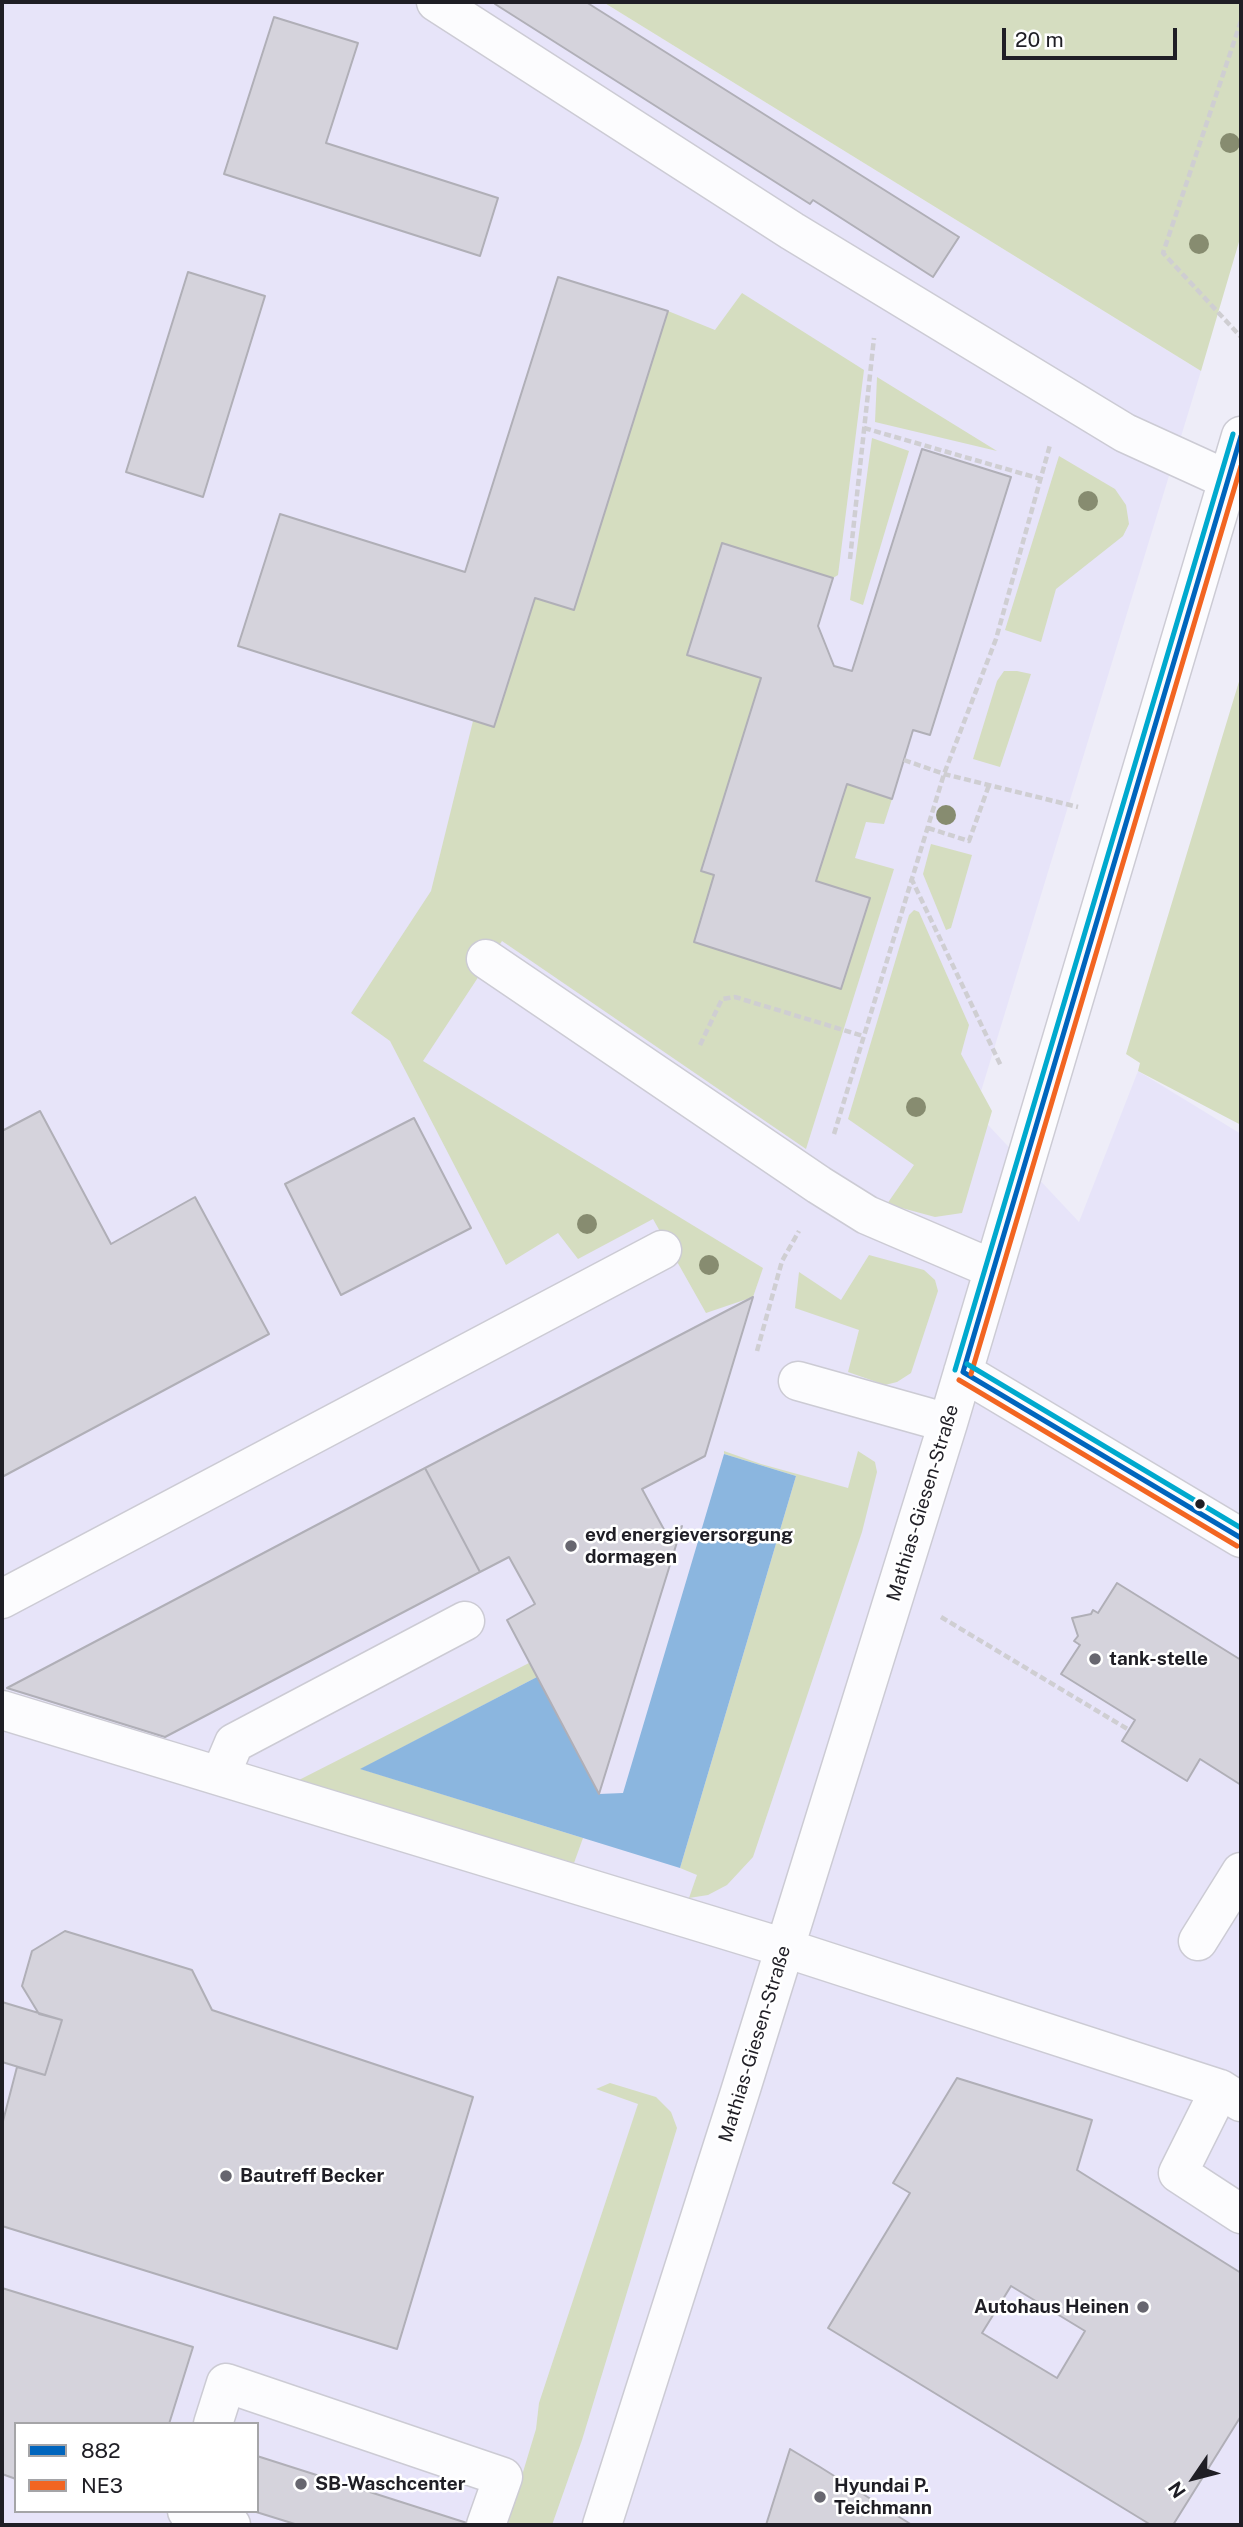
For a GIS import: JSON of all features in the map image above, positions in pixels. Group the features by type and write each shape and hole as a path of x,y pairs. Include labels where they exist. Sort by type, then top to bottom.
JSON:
{"street":[{"path":"436,2 880,285 1125,433 1228,480"},
{"name":"Mathias-Giesen-Straße","path":"602,2525 948,1423 1241,436"},
{"path":"486,959 819,1185 867,1214 993,1269"},
{"path":"2,1599 662,1250"},
{"path":"962,1372 1241,1538"},
{"path":"798,1381 948,1423"},
{"path":"220,1776 234,1743 465,1620"},
{"path":"2,1710 785,1948 1231,2096 1178,2173 1241,2214"},
{"path":"1198,1941 1241,1872"},
{"path":"214,2422 226,2383 503,2477 486,2525"},
{"path":"192,2513 231,2525"}],"path":[{"path":"1241,21 1163,253 1241,337"},
{"path":"850,559 880,285"},
{"path":"798,1381 752,1370 782,1261 812,1206 819,1185 944,774 996,639 1064,396"},
{"path":"864,428 1041,479"},
{"path":"904,760 944,774 1127,819"},
{"path":"928,828 969,841 989,785"},
{"path":"911,878 1033,1133"},
{"path":"674,1086 699,1047 722,999 735,997 863,1036"},
{"path":"896,1589 1129,1730"}],"shaded area":[{"path":"2,2 603,2 1201,371 975,1111 1079,1222 1138,1071 1241,1134 1241,2525 2,2525"}],"green space":[{"path":"603,2 1241,2 1241,235 1201,371"},
{"path":"742,293 864,370 838,575 833,578 722,543 687,655 761,678 701,870 714,875 694,942 841,989 816,881 847,784 892,799 884,824 866,822 855,858 894,869 806,1149 502,941 423,1061 763,1268 753,1297 706,1313 653,1219 578,1259 558,1233 506,1265 390,1041 351,1013 431,891 473,721 494,727 535,598 574,610 668,311 715,330"},
{"path":"877,377 997,451 875,422"},
{"path":"872,438 909,451 863,605 850,600"},
{"path":"1059,456 1115,489 1126,505 1129,524 1123,536 1056,589 1041,642 1005,630"},
{"path":"1004,671 1031,674 1000,767 973,759 997,681"},
{"path":"1241,675 1241,1125 1138,1071 1140,1063 1126,1054"},
{"path":"931,844 972,855 951,928 946,930 923,874"},
{"path":"914,910 919,912 969,1025 961,1054 992,1111 962,1213 935,1217 887,1204 914,1165 848,1119 909,915"},
{"path":"869,1255 924,1270 935,1280 938,1291 911,1373 897,1382 885,1385 848,1372 859,1330 795,1308 799,1272 841,1300"},
{"path":"724,1451 848,1488 858,1451 875,1462 877,1472 862,1532 753,1857 727,1885 708,1895 689,1898 697,1875 680,1868 796,1476 724,1454"},
{"path":"529,1663 537,1677 361,1769 583,1838 574,1863 297,1781"},
{"path":"610,2083 656,2097 671,2112 677,2128 582,2440 552,2525 507,2525 536,2429 539,2403 638,2104 596,2089"}],"water":[{"path":"724,1454 796,1476 680,1868 360,1769 537,1677 599,1794 623,1793"}],"building":[{"path":"586,2 959,237 933,277 813,200 810,204 495,4"},
{"path":"274,17 358,43 326,143 498,198 480,256 224,174"},
{"path":"188,272 265,296 203,497 126,472"},
{"path":"558,277 668,311 574,610 535,598 494,727 238,646 280,514 465,572"},
{"path":"922,449 1011,477 930,735 913,730 892,799 847,784 816,881 870,898 841,989 694,942 714,875 701,871 761,678 687,655 722,543 833,578 818,626 834,666 852,671"},
{"path":"40,1111 111,1244 195,1197 269,1334 2,1477 2,1131"},
{"path":"414,1118 471,1228 341,1295 285,1184"},
{"name":"evd energieversorgung dormagen","path":"753,1297 705,1456 642,1489 667,1535 682,1526 599,1794 507,1620 535,1604 509,1557 480,1572 425,1468"},
{"path":"425,1468 480,1572 165,1737 7,1688"},
{"path":"1117,1583 1241,1660 1241,1785 1200,1759 1187,1781 1122,1741 1135,1720 1061,1674 1080,1645 1074,1641 1078,1636 1072,1618 1091,1614 1093,1610 1098,1613"},
{"name":"Bautreff Becker","path":"65,1931 192,1970 212,2010 473,2097 397,2349 2,2226 2,2125 17,2067 45,2075 62,2020 39,2014 22,1986 32,1951"},
{"path":"2,2002 62,2020 45,2075 2,2062"},
{"name":"Autohaus Heinen","path":"957,2078 1092,2120 1077,2170 1241,2273 1241,2416 1173,2525 1151,2525 828,2328 910,2193 893,2183","holes":["1011,2286 1085,2331 1057,2378 982,2333"]},
{"path":"2,2288 193,2347 170,2422 14,2422 14,2478 2,2474"},
{"name":"Hyundai P. Teichmann","path":"790,2449 820,2467 912,2525 766,2525"},
{"name":"SB-Waschcenter","path":"259,2457 467,2523 467,2525 298,2525 259,2513"}],"transit line":[{"path":"955,1370 1233,434"},
{"name":"882","path":"963,1372 1241,436"},
{"name":"NE3","path":"971,1374 1241,466"},
{"path":"967,1364 1241,1528"},
{"name":"882","path":"963,1372 1241,1538"},
{"name":"NE3","path":"959,1380 1237,1546"}],"place":[{"name":"evd energieversorgung dormagen","path":"571,1546"},
{"name":"tank-stelle","path":"1095,1659"},
{"name":"Bautreff Becker","path":"226,2176"},
{"name":"Autohaus Heinen","path":"1143,2307"},
{"name":"SB-Waschcenter","path":"301,2484"},
{"name":"Hyundai P. Teichmann","path":"820,2497"}]}
